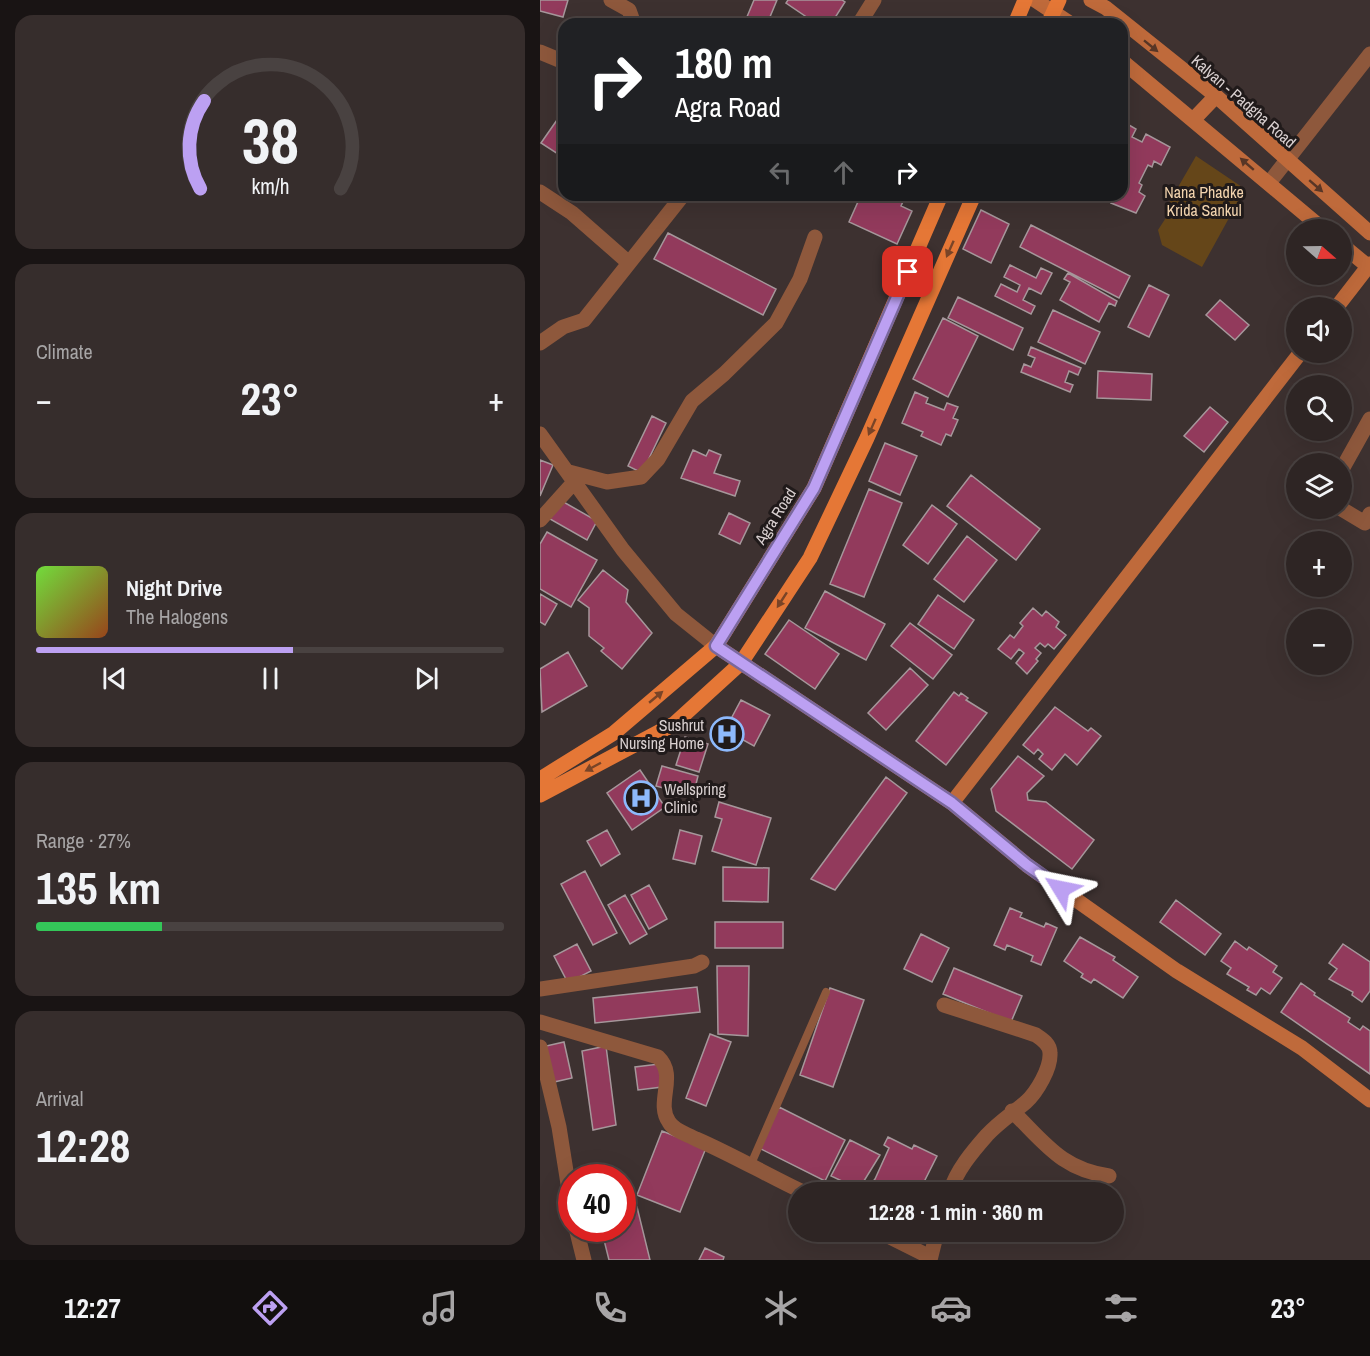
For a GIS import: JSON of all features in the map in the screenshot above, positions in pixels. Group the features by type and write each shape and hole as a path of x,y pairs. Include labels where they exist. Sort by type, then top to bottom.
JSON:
{"main road":[{"path":"1018,18 1025,0"},
{"name":"Agra Road","path":"540,779 614,733 716,646 814,488 938,201"},
{"path":"540,795 674,724 741,663 810,558 867,438 971,201"}],"street":[{"path":"611,0 629,10 632,18"},
{"path":"863,18 874,0"},
{"path":"1035,0 1053,12"},
{"name":"Kalyan - Padgha Road","path":"1091,0 1118,18"},
{"name":"Kalyan - Padgha Road","path":"1128,26 1216,96 1370,233"},
{"path":"540,52 558,60"},
{"path":"1269,183 1370,54"},
{"path":"1128,65 1311,219"},
{"path":"1194,119 1216,96"},
{"path":"540,192 572,213 629,263"},
{"path":"540,343 563,327 584,320 678,201"},
{"path":"572,477 607,482 641,477 658,459 692,401 724,374 776,323 800,279 815,237"},
{"path":"1345,297 1369,266 1352,253"},
{"path":"952,803 1292,363"},
{"path":"1351,453 1370,419"},
{"path":"540,434 623,550 676,614 716,646 952,803 1027,865 1177,971 1302,1048 1370,1100"},
{"path":"540,520 572,477"},
{"path":"1352,515 1365,523 1370,514"},
{"path":"540,989 662,972 694,966 702,962"},
{"path":"944,1005 1036,1035 1046,1042 1050,1052 1047,1068 1027,1101 1012,1111 988,1134 954,1177 953,1182"},
{"path":"540,1022 658,1057 665,1064 668,1072 664,1113 675,1129 788,1184"},
{"path":"540,1047 559,1127 565,1164"},
{"path":"1012,1111 1064,1161 1078,1170 1109,1176"},
{"path":"580,1242 584,1260"},
{"path":"899,1242 930,1258 935,1242"}],"lane":[{"path":"751,1164 826,992"}],"green space":[{"name":"Nana Phadke Krida Sankul","path":"1196,156 1245,189 1202,267 1162,245 1158,230 1171,210 1166,208"}],"building":[{"path":"540,0 568,0 563,17 540,11"},
{"path":"754,0 777,0 770,18 746,18"},
{"path":"788,0 842,0 845,2 835,18 808,18 786,3"},
{"path":"558,119 558,154 541,143"},
{"path":"1128,124 1136,129 1132,137 1142,142 1146,134 1170,147 1161,165 1154,161 1152,167 1148,165 1139,183 1142,185 1139,192 1145,196 1136,213 1111,203 1112,201 1128,201"},
{"path":"858,201 903,201 901,206 912,211 897,244 849,222"},
{"path":"981,210 1009,224 991,263 963,249"},
{"path":"1031,225 1130,276 1119,298 1020,247"},
{"path":"668,233 776,289 763,315 654,259"},
{"path":"1010,265 1036,278 1041,268 1052,273 1041,294 1029,288 1023,300 1035,306 1031,314 995,296 1001,284 1017,292 1020,285 1004,277"},
{"path":"1068,273 1117,301 1115,306 1109,303 1099,322 1060,300 1070,282 1064,279"},
{"path":"1149,285 1169,295 1149,337 1128,327"},
{"path":"958,297 1023,328 1013,350 948,318"},
{"path":"1220,300 1249,325 1235,340 1206,315"},
{"path":"1053,310 1100,332 1085,364 1038,342"},
{"path":"943,318 978,336 948,397 913,379"},
{"path":"1031,347 1081,368 1078,375 1069,371 1065,382 1073,385 1070,392 1021,372 1024,364 1031,367 1035,358 1028,355"},
{"path":"1098,371 1152,374 1151,400 1097,398"},
{"path":"915,392 928,398 926,403 944,410 947,403 958,407 953,418 958,420 951,436 946,434 941,445 921,436 923,432 902,423"},
{"path":"1210,407 1228,422 1204,452 1184,436"},
{"path":"652,416 666,423 642,473 628,466"},
{"path":"885,443 917,456 900,495 869,481"},
{"path":"693,450 706,456 709,450 721,455 714,473 740,481 735,496 681,478"},
{"path":"540,460 553,465 540,496"},
{"path":"971,475 1040,529 1016,560 947,506"},
{"path":"869,489 902,503 864,597 830,584"},
{"path":"560,500 597,521 587,540 550,519"},
{"path":"932,505 957,524 928,564 903,545"},
{"path":"729,513 750,523 740,544 719,534"},
{"path":"547,532 597,560 571,607 540,589 540,544"},
{"path":"967,536 997,560 964,602 934,579"},
{"path":"603,570 628,590 626,602 652,633 622,669 601,651 604,648 589,636 589,608 578,600"},
{"path":"825,591 885,624 866,660 805,628"},
{"path":"540,594 557,604 545,625 540,622"},
{"path":"938,595 974,620 954,649 918,624"},
{"path":"1033,608 1042,616 1046,611 1059,622 1056,627 1066,635 1054,649 1048,644 1045,647 1040,643 1035,648 1041,653 1036,659 1038,661 1027,674 1016,663 1024,653 1019,649 1011,659 998,649 1010,635 1014,638 1023,626 1020,623"},
{"path":"789,620 839,654 815,689 765,654"},
{"path":"910,623 952,655 933,679 891,646"},
{"path":"568,652 587,686 542,712 540,669"},
{"path":"910,668 928,685 886,730 868,713"},
{"path":"954,692 959,696 961,693 968,698 966,700 987,713 946,765 916,741"},
{"path":"741,700 770,715 754,746 738,737 732,748 711,736 717,725 725,730"},
{"path":"1055,707 1088,731 1091,728 1101,736 1077,765 1065,754 1052,770 1039,759 1043,754 1038,749 1034,754 1023,745"},
{"path":"685,737 708,744 699,772 676,765"},
{"path":"1018,756 1044,776 1027,793 1028,800 1046,802 1094,840 1072,869 996,811 991,789"},
{"path":"662,766 698,776 693,796 656,786"},
{"path":"640,770 665,807 632,830 607,793"},
{"path":"886,777 907,793 835,890 811,879"},
{"path":"719,802 771,818 756,865 712,851 722,819 715,817"},
{"path":"607,830 620,854 601,866 587,841"},
{"path":"680,830 702,836 695,864 673,859"},
{"path":"723,867 769,868 768,902 723,901"},
{"path":"585,871 617,933 593,945 561,884"},
{"path":"649,885 667,919 649,929 631,895"},
{"path":"625,895 647,934 630,944 608,905"},
{"path":"1176,900 1221,934 1205,955 1160,922"},
{"path":"1010,908 1022,913 1020,917 1044,927 1046,923 1057,928 1041,965 1031,961 1033,956 1007,945 1005,950 994,945"},
{"path":"715,922 783,922 783,948 715,948"},
{"path":"921,934 949,948 932,982 904,969"},
{"path":"1080,937 1115,957 1113,960 1138,977 1123,998 1094,979 1091,983 1081,977 1083,974 1064,961"},
{"path":"1235,941 1247,950 1249,947 1277,966 1273,972 1282,978 1270,994 1261,988 1256,995 1247,990 1249,987 1227,974 1231,968 1221,961"},
{"path":"577,944 591,971 568,983 554,956"},
{"path":"1343,944 1370,962 1370,991 1362,1002 1352,995 1353,992 1329,979 1337,969 1329,963"},
{"path":"717,966 749,966 748,1036 718,1034"},
{"path":"954,968 1022,996 1011,1022 943,994"},
{"path":"1301,983 1315,993 1314,995 1350,1018 1348,1022 1360,1030 1363,1026 1370,1031 1370,1074 1281,1012"},
{"path":"697,987 700,1012 595,1023 593,998"},
{"path":"830,988 864,1000 833,1087 800,1075"},
{"path":"710,1034 731,1042 706,1106 686,1098"},
{"path":"564,1042 572,1078 554,1082 546,1046"},
{"path":"606,1046 616,1125 593,1130 582,1051"},
{"path":"659,1064 662,1087 638,1090 635,1067"},
{"path":"779,1107 845,1140 825,1181 759,1148"},
{"path":"662,1131 706,1148 680,1212 637,1195"},
{"path":"888,1137 912,1149 914,1145 937,1156 924,1182 873,1182 889,1148 884,1145"},
{"path":"850,1140 880,1155 863,1182 844,1182 831,1176"},
{"path":"636,1207 650,1260 609,1260 604,1242 636,1242"},
{"path":"705,1248 724,1257 723,1260 699,1260"}],"place":[{"name":"Sushrut Nursing Home","path":"727,734"},
{"name":"Wellspring Clinic","path":"641,798"}],"route":[{"path":"908,272 814,488 716,646 837,729 952,803 1027,865 1061,889"}]}
